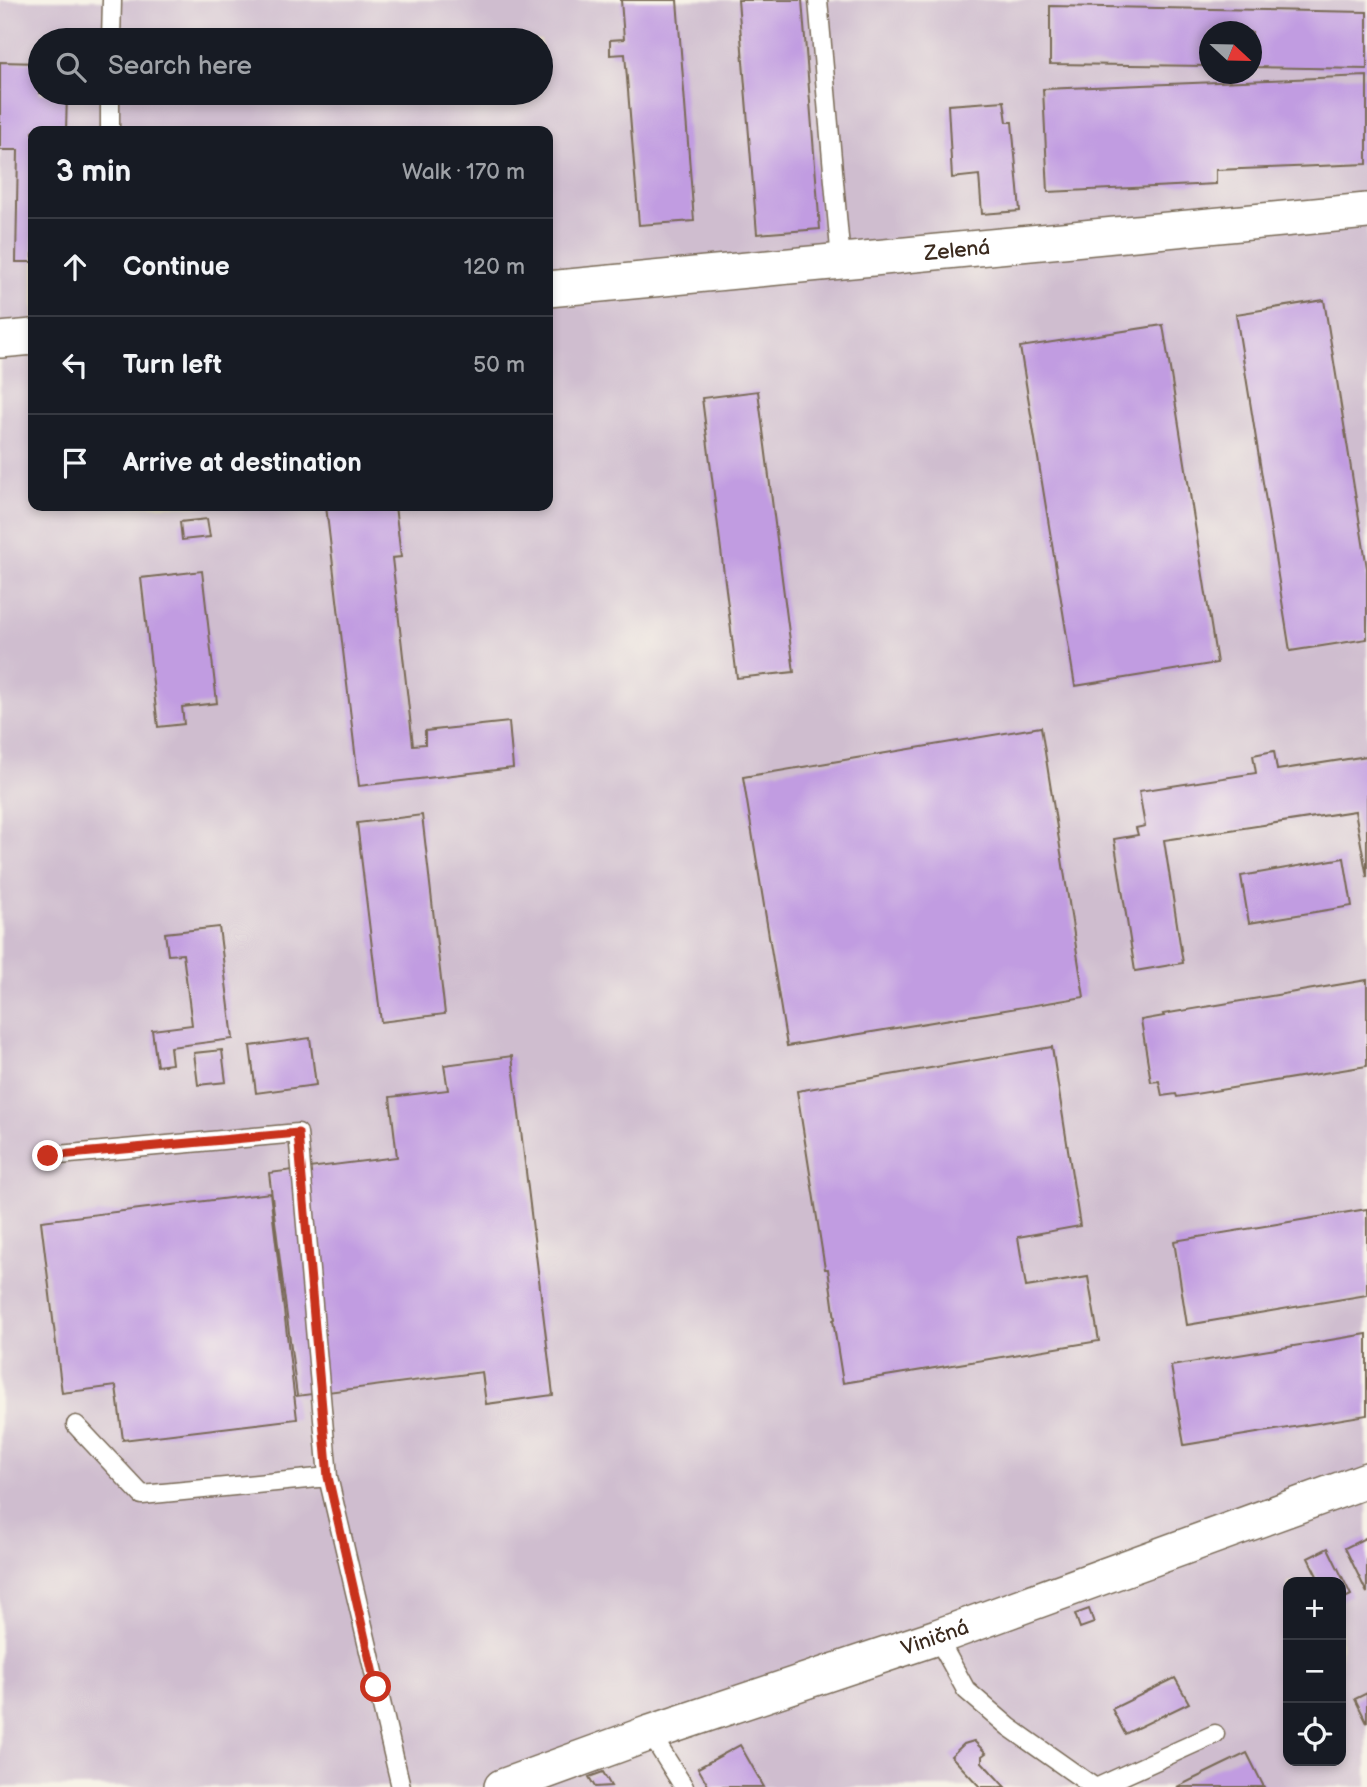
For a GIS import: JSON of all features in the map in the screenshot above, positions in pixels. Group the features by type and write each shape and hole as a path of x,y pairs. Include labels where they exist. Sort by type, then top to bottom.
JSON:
{"street":[{"name":"Zelená","path":"553,289 1367,211"},
{"path":"0,340 28,337"},
{"name":"Viničná","path":"502,1787 650,1733 937,1636 1367,1480"}],"lane":[{"path":"111,28 112,0"},
{"path":"818,0 841,261"},
{"path":"110,105 110,126"},
{"path":"48,1156 298,1133 328,1477 401,1787"},
{"path":"76,1425 142,1494 328,1477"},
{"path":"937,1636 966,1690 1009,1727 1096,1787 1216,1734"},
{"path":"650,1733 684,1787"}],"shaded area":[{"path":"0,0 1367,0 1367,1787 0,1787"}],"building":[{"path":"621,0 677,0 694,221 639,225 625,54 610,55 610,40 624,39"},
{"path":"738,0 802,0 820,229 757,234"},
{"path":"1050,6 1367,12 1367,69 1262,67 1262,21 1199,21 1199,66 1050,64"},
{"path":"0,62 28,63 28,105 67,105 66,126 28,126 28,262 16,262 18,150 0,150"},
{"path":"1367,76 1367,164 1216,170 1216,184 1048,192 1043,89 1199,83 1262,84 1262,80"},
{"path":"1004,101 1007,122 1012,122 1020,211 982,214 979,175 952,178 948,105"},
{"path":"1324,300 1367,568 1367,639 1290,651 1236,314"},
{"path":"1163,325 1217,663 1075,686 1020,347"},
{"path":"758,391 794,672 737,678 702,398"},
{"path":"327,511 396,511 401,557 392,558 413,745 425,744 425,731 509,722 513,768 359,786"},
{"path":"207,519 210,537 182,540 180,522"},
{"path":"202,571 217,703 182,707 184,724 158,727 141,578"},
{"path":"1041,727 1084,997 787,1046 743,777"},
{"path":"1274,751 1277,770 1367,756 1367,877 1355,811 1164,840 1183,963 1135,971 1114,839 1138,835 1136,828 1145,826 1139,791 1256,773 1253,755"},
{"path":"422,815 445,1014 381,1022 357,823"},
{"path":"1344,858 1352,906 1249,923 1241,876"},
{"path":"219,927 233,1039 170,1047 172,1064 157,1066 152,1030 192,1025 183,954 168,955 165,933"},
{"path":"1367,980 1367,1066 1177,1097 1176,1094 1162,1096 1159,1081 1151,1082 1141,1020"},
{"path":"310,1038 316,1085 256,1093 250,1046"},
{"path":"1052,1047 1080,1226 1018,1237 1026,1287 1088,1277 1099,1341 843,1383 828,1269 825,1269 797,1091"},
{"path":"222,1050 226,1082 198,1085 194,1053"},
{"path":"512,1056 553,1395 486,1404 482,1372 297,1396 269,1173 397,1157 390,1097 448,1090 444,1065"},
{"path":"270,1193 297,1419 123,1440 116,1386 62,1393 41,1221"},
{"path":"1367,1209 1367,1295 1187,1325 1174,1241"},
{"path":"1367,1334 1367,1415 1184,1445 1171,1366"},
{"path":"1367,1537 1367,1593 1345,1548"},
{"path":"1328,1548 1342,1577 1318,1577 1308,1558"},
{"path":"1346,1585 1351,1595 1346,1598"},
{"path":"1089,1609 1094,1623 1080,1628 1075,1614"},
{"path":"1175,1678 1189,1703 1125,1734 1112,1709"},
{"path":"1367,1693 1367,1723 1355,1699"},
{"path":"974,1741 986,1753 982,1756 982,1762 1005,1787 980,1787 951,1756 964,1744"},
{"path":"740,1745 764,1787 709,1787 698,1768"},
{"path":"1247,1753 1264,1787 1177,1787 1220,1766"},
{"path":"603,1772 611,1786 595,1787 589,1777"}],"route":[{"path":"48,1156 298,1133 328,1477 376,1687"}]}
